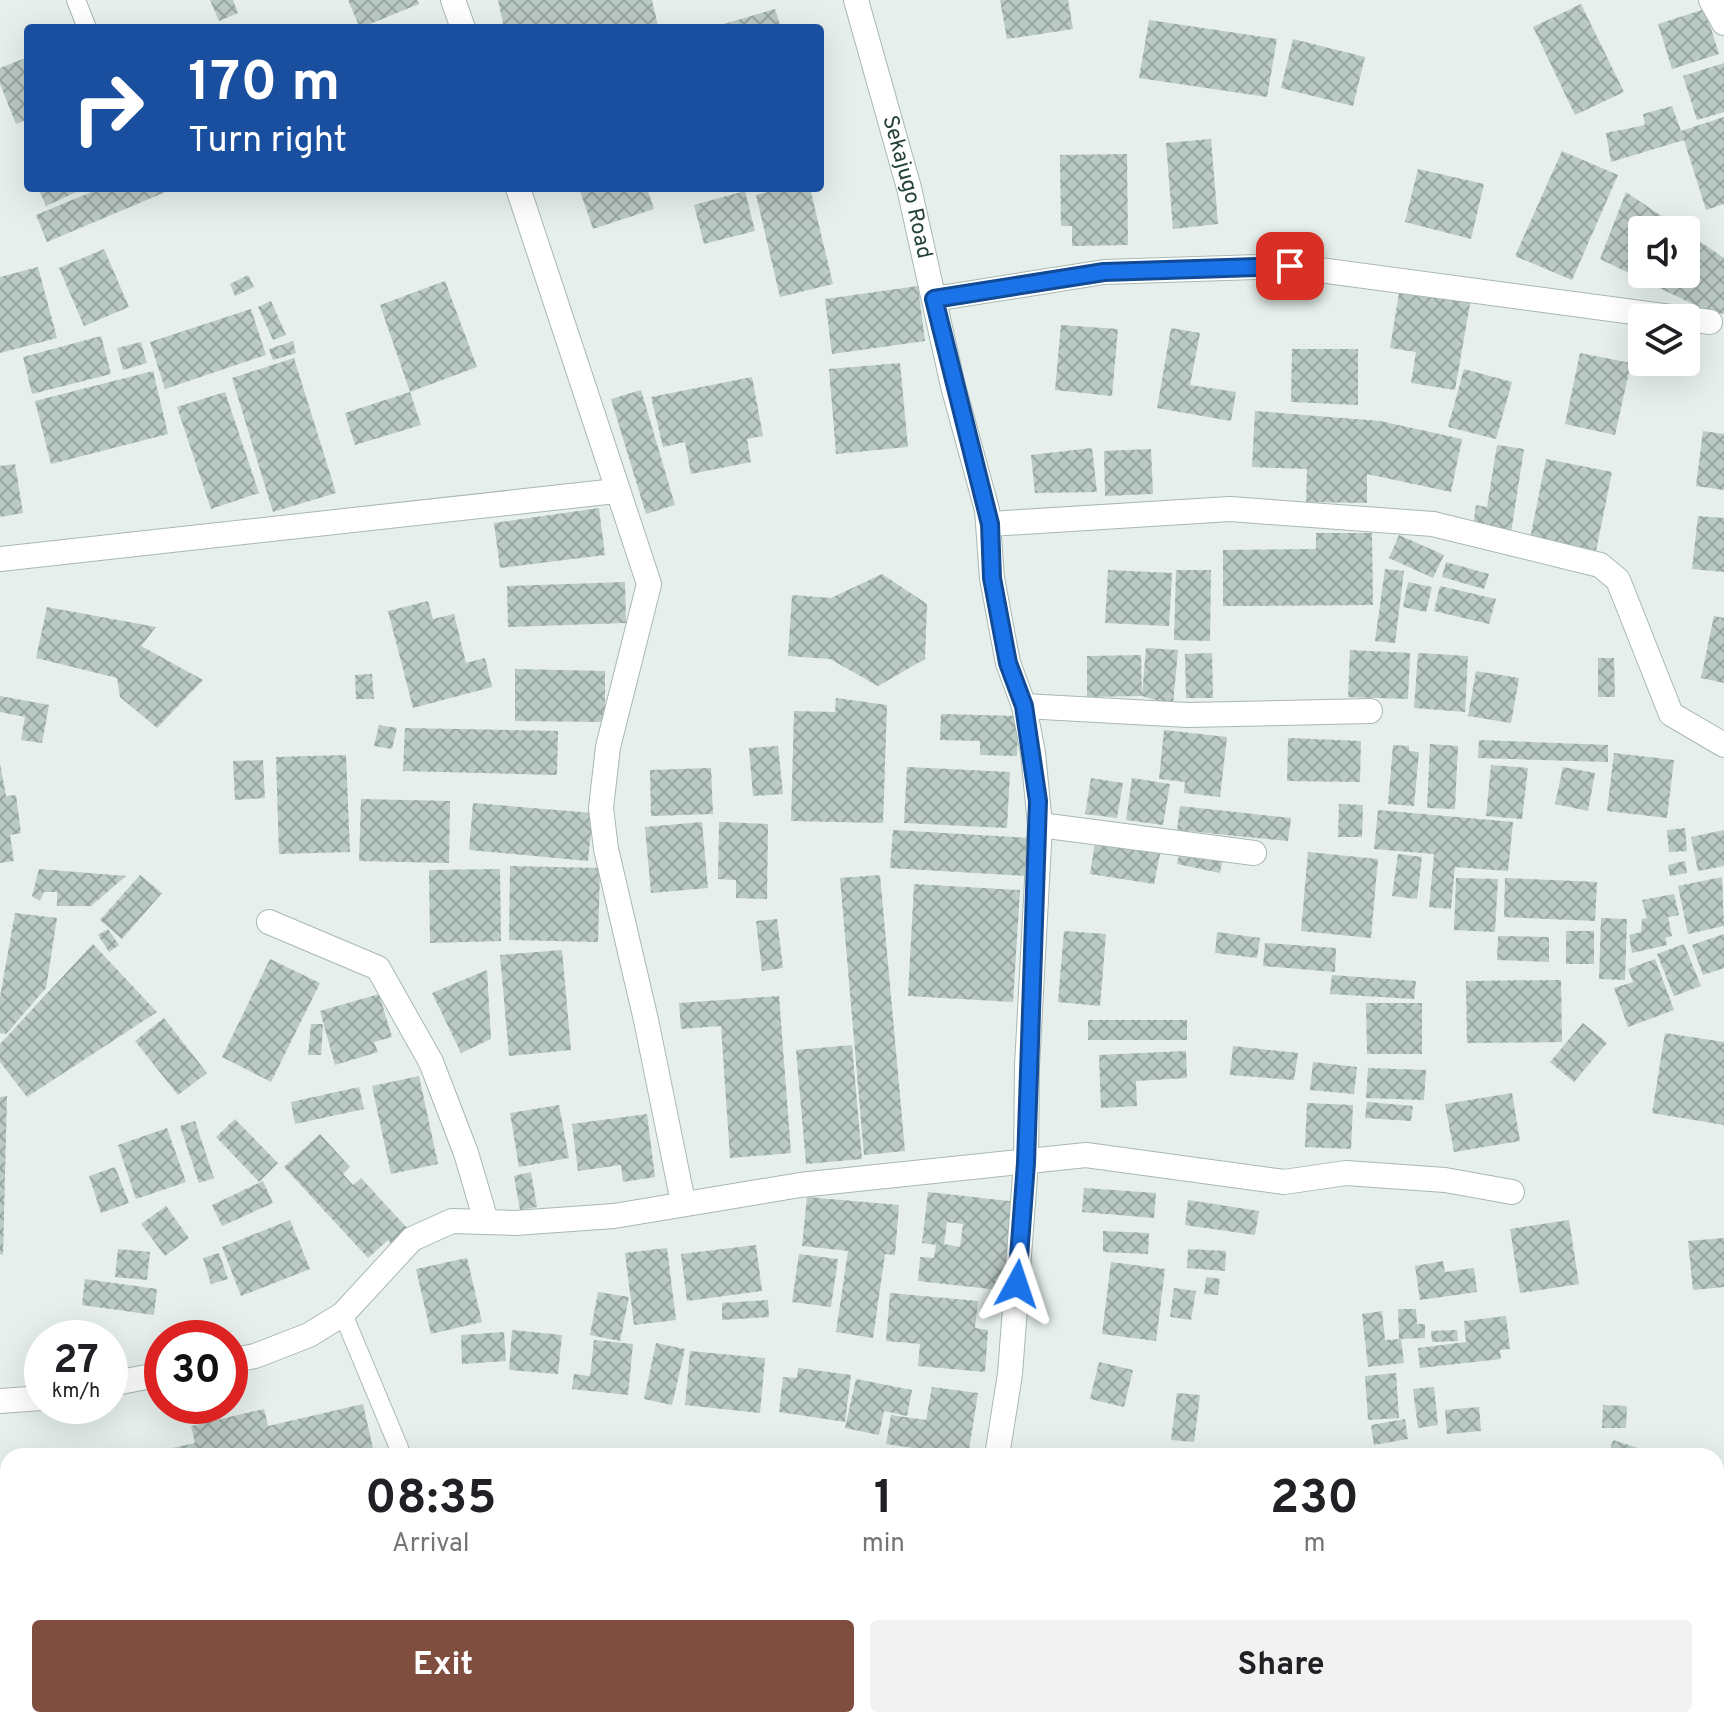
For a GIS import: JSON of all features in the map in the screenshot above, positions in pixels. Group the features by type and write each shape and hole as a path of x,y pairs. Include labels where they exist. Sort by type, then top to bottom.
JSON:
{"street":[{"path":"453,0 462,24"},
{"path":"1711,0 1724,23"},
{"name":"Sekajugo Road","path":"860,3 909,188 990,524 992,578 1008,663 1024,706 1033,753 1040,825 1027,1066 1026,1163 1010,1374 998,1448"},
{"path":"519,192 649,584 608,747 601,808 606,849 646,1020 683,1202"},
{"path":"934,299 1104,272 1290,266 1628,311"},
{"path":"0,559 616,491"},
{"path":"990,524 1246,510 1433,524 1600,565 1618,580 1671,714 1724,745"},
{"path":"1024,706 1188,715 1370,711"},
{"path":"1040,825 1254,853"},
{"path":"269,922 378,968 431,1062 466,1153 486,1221"},
{"path":"248,1357 309,1335 343,1314 412,1239 452,1221 528,1223 614,1216 683,1202 800,1185 1086,1155 1284,1182 1346,1173 1445,1180 1512,1192"},
{"path":"0,1401 24,1399"}],"lane":[{"path":"76,0 85,24"},
{"path":"343,1314 399,1448"}],"building":[{"path":"210,0 233,0 238,13 219,21"},
{"path":"348,0 417,0 419,4 370,24 358,24"},
{"path":"498,0 652,0 658,24 503,24"},
{"path":"1000,0 1068,0 1073,29 1007,39"},
{"path":"1581,4 1624,92 1575,115 1533,27"},
{"path":"775,9 780,24 724,24"},
{"path":"1705,9 1719,54 1672,69 1658,24"},
{"path":"1149,20 1277,39 1267,97 1139,78"},
{"path":"1293,39 1365,57 1353,106 1281,88"},
{"path":"24,59 24,121 16,124 0,84 0,68"},
{"path":"1724,63 1724,112 1697,120 1683,76"},
{"path":"1672,106 1681,131 1724,117 1724,204 1706,210 1684,140 1611,162 1606,133 1645,125 1643,114"},
{"path":"1211,139 1218,224 1173,229 1166,143"},
{"path":"1562,151 1618,175 1572,280 1515,256"},
{"path":"1127,154 1128,245 1072,246 1072,226 1061,226 1060,155"},
{"path":"1418,169 1484,184 1471,239 1405,222"},
{"path":"40,192 76,192 46,206"},
{"path":"91,192 166,192 47,242 36,215"},
{"path":"580,192 648,192 654,209 593,229"},
{"path":"745,192 755,231 704,244 694,205"},
{"path":"811,192 833,284 780,297 756,195"},
{"path":"1626,192 1661,216 1628,216 1628,273 1600,259"},
{"path":"1700,242 1724,258 1724,314 1693,304 1660,288 1700,288"},
{"path":"104,249 129,307 84,326 59,268"},
{"path":"38,267 57,338 0,353 0,277"},
{"path":"248,275 254,287 235,296 230,284"},
{"path":"445,281 477,367 410,392 380,305"},
{"path":"918,286 925,341 832,354 825,299"},
{"path":"1400,287 1471,298 1455,390 1411,383 1416,352 1390,348"},
{"path":"271,301 286,335 273,340 258,307"},
{"path":"251,309 266,355 165,389 150,342"},
{"path":"1061,325 1118,329 1112,396 1055,390"},
{"path":"1171,328 1200,333 1190,385 1236,392 1231,421 1157,408"},
{"path":"101,336 111,374 32,394 23,357"},
{"path":"293,341 296,353 273,360 269,349"},
{"path":"141,342 147,363 123,370 117,348"},
{"path":"1292,349 1358,349 1358,405 1291,402"},
{"path":"1580,353 1628,362 1628,376 1615,435 1565,424"},
{"path":"294,358 336,493 273,512 232,378"},
{"path":"900,363 908,447 836,454 829,369"},
{"path":"1464,369 1512,382 1496,439 1448,427"},
{"path":"153,371 168,434 51,464 35,401"},
{"path":"752,377 763,436 747,439 751,462 691,474 685,442 663,447 651,397"},
{"path":"641,390 675,505 646,514 611,399"},
{"path":"225,392 259,493 211,509 177,407"},
{"path":"410,392 421,425 355,445 345,413"},
{"path":"1255,411 1380,421 1462,439 1451,492 1367,474 1367,503 1306,502 1307,469 1252,467"},
{"path":"1703,431 1724,434 1724,490 1696,486"},
{"path":"1497,445 1524,449 1511,533 1473,527 1476,505 1487,507"},
{"path":"1092,448 1097,492 1035,493 1031,455"},
{"path":"1151,449 1153,494 1105,496 1104,451"},
{"path":"1546,459 1612,472 1596,551 1530,539"},
{"path":"15,464 23,513 0,517 0,466"},
{"path":"599,508 605,555 500,568 494,523"},
{"path":"1698,516 1724,518 1724,572 1692,569"},
{"path":"1316,533 1372,533 1373,605 1223,606 1223,550 1316,549"},
{"path":"1399,535 1444,555 1433,578 1389,558"},
{"path":"1446,562 1489,574 1484,589 1442,577"},
{"path":"1385,569 1404,571 1395,643 1375,641"},
{"path":"1108,570 1172,573 1169,626 1105,623"},
{"path":"1176,570 1211,570 1210,641 1174,640"},
{"path":"882,574 927,604 925,659 878,686 830,659 788,656 792,595 831,598"},
{"path":"625,582 626,623 508,627 507,586"},
{"path":"1408,582 1432,587 1426,612 1403,607"},
{"path":"1440,586 1496,599 1489,624 1434,611"},
{"path":"428,601 433,619 454,614 466,663 485,658 492,687 413,708 388,611"},
{"path":"47,607 156,627 141,646 203,680 157,728 120,697 117,678 36,658"},
{"path":"1714,616 1724,618 1724,683 1701,678"},
{"path":"1146,648 1178,650 1173,705 1142,696"},
{"path":"1350,650 1410,653 1408,699 1348,697"},
{"path":"1212,653 1213,698 1186,698 1185,654"},
{"path":"1418,653 1468,656 1465,712 1414,708"},
{"path":"1141,655 1142,696 1087,697 1087,656"},
{"path":"1598,658 1614,658 1615,697 1598,697"},
{"path":"515,669 605,671 605,722 515,721"},
{"path":"1476,671 1519,678 1511,723 1468,716"},
{"path":"372,674 374,699 356,699 355,675"},
{"path":"0,696 49,705 42,743 21,740 25,717 0,712"},
{"path":"836,698 887,705 883,823 791,821 794,711 835,712"},
{"path":"941,714 1018,716 1017,756 980,755 980,741 940,740"},
{"path":"379,725 397,728 392,749 374,746"},
{"path":"405,728 558,731 557,775 403,771"},
{"path":"1164,730 1227,737 1220,797 1184,793 1185,782 1159,779"},
{"path":"1288,738 1361,741 1360,782 1287,781"},
{"path":"1479,740 1608,745 1608,762 1478,758"},
{"path":"1430,744 1458,746 1455,809 1427,808"},
{"path":"1393,745 1409,746 1409,751 1419,752 1414,806 1388,804"},
{"path":"778,746 783,794 753,796 749,748"},
{"path":"1614,753 1674,760 1667,818 1607,811"},
{"path":"346,755 350,852 279,854 276,757"},
{"path":"263,760 265,798 235,800 233,761"},
{"path":"0,764 6,796 16,795 21,833 10,835 14,861 0,863"},
{"path":"1491,765 1528,768 1522,819 1486,816"},
{"path":"907,767 1010,772 1007,828 904,823"},
{"path":"1563,767 1595,773 1588,811 1555,804"},
{"path":"711,768 713,814 651,816 650,770"},
{"path":"1091,778 1123,783 1117,818 1085,814"},
{"path":"1132,778 1170,784 1163,825 1126,820"},
{"path":"361,799 450,801 449,863 359,861"},
{"path":"473,803 593,813 588,861 469,850"},
{"path":"1339,804 1363,805 1362,837 1338,837"},
{"path":"1180,806 1291,818 1288,841 1177,830"},
{"path":"1378,810 1513,822 1508,871 1455,867 1451,909 1429,907 1434,854 1374,849"},
{"path":"702,822 708,888 651,893 645,827"},
{"path":"719,822 768,824 767,899 736,898 736,880 718,879"},
{"path":"1685,828 1687,851 1669,852 1667,830"},
{"path":"893,830 1031,838 1028,876 890,868"},
{"path":"1724,830 1724,866 1698,871 1691,837"},
{"path":"1095,843 1160,854 1154,884 1090,874"},
{"path":"1180,850 1223,858 1220,873 1177,864"},
{"path":"1308,852 1378,859 1371,938 1301,931"},
{"path":"1398,854 1422,857 1417,899 1392,896"},
{"path":"1685,861 1687,873 1670,876 1668,865"},
{"path":"510,866 600,868 598,942 509,940"},
{"path":"39,869 126,876 91,906 57,906 57,892 44,892 40,901 32,896"},
{"path":"500,869 501,941 430,943 429,870"},
{"path":"140,875 162,893 122,939 100,920"},
{"path":"880,875 905,1151 864,1155 840,878"},
{"path":"1722,877 1724,926 1688,934 1678,886"},
{"path":"1456,878 1498,879 1495,932 1454,930"},
{"path":"1505,878 1597,882 1595,921 1504,917"},
{"path":"914,884 1020,890 1013,1002 908,996"},
{"path":"1674,894 1679,915 1668,917 1672,936 1665,938 1667,945 1632,953 1629,935 1641,932 1642,919 1647,918 1642,900"},
{"path":"15,913 57,918 46,988 6,1034 0,1033 0,997"},
{"path":"1601,918 1627,919 1625,980 1599,979"},
{"path":"777,919 783,968 762,971 756,921"},
{"path":"108,929 119,945 109,952 98,935"},
{"path":"1064,931 1106,934 1100,1006 1058,1002"},
{"path":"1566,931 1594,931 1594,964 1566,964"},
{"path":"1217,932 1260,938 1257,958 1215,953"},
{"path":"1724,934 1724,968 1703,975 1692,945"},
{"path":"1498,936 1549,937 1549,962 1497,960"},
{"path":"1265,943 1336,948 1335,972 1263,966"},
{"path":"93,944 157,1012 27,1097 0,1062 0,1044"},
{"path":"1684,944 1701,986 1674,996 1657,954"},
{"path":"562,950 571,1050 509,1056 500,955"},
{"path":"270,959 320,983 271,1082 222,1057"},
{"path":"1655,959 1674,1010 1628,1027 1614,988 1633,982 1628,969"},
{"path":"487,970 491,1039 461,1053 432,993"},
{"path":"1332,975 1416,981 1414,999 1330,994"},
{"path":"1561,980 1562,1042 1467,1043 1466,981"},
{"path":"379,994 392,1037 374,1042 378,1052 335,1065 320,1011"},
{"path":"779,996 791,1153 730,1158 721,1026 681,1029 679,1003"},
{"path":"1366,1003 1422,1003 1422,1054 1367,1054"},
{"path":"164,1018 207,1073 178,1095 135,1041"},
{"path":"1088,1020 1187,1020 1187,1040 1088,1040"},
{"path":"1583,1023 1607,1043 1574,1082 1550,1062"},
{"path":"311,1024 323,1024 321,1055 308,1055"},
{"path":"1665,1033 1724,1042 1724,1125 1652,1113"},
{"path":"852,1045 862,1159 806,1164 796,1050"},
{"path":"1233,1046 1298,1053 1294,1080 1230,1075"},
{"path":"1186,1051 1187,1078 1136,1081 1137,1106 1101,1108 1099,1055"},
{"path":"1313,1062 1357,1067 1354,1094 1310,1090"},
{"path":"1368,1068 1426,1070 1424,1100 1366,1098"},
{"path":"419,1076 438,1164 391,1174 372,1086"},
{"path":"359,1087 364,1109 295,1124 291,1102"},
{"path":"1512,1093 1520,1141 1454,1152 1445,1104"},
{"path":"7,1096 3,1255 0,1254 0,1097"},
{"path":"1367,1102 1413,1106 1411,1121 1365,1118"},
{"path":"1307,1103 1353,1105 1351,1149 1305,1147"},
{"path":"559,1105 569,1158 519,1167 510,1113"},
{"path":"647,1114 655,1177 623,1182 621,1165 578,1171 572,1124"},
{"path":"235,1119 278,1163 259,1182 216,1137"},
{"path":"195,1121 214,1178 199,1183 180,1126"},
{"path":"167,1128 186,1182 136,1199 118,1145"},
{"path":"320,1134 350,1167 343,1174 353,1185 361,1178 409,1230 393,1246 388,1240 368,1258 284,1167"},
{"path":"115,1167 129,1203 101,1213 89,1176"},
{"path":"531,1172 537,1207 520,1210 514,1176"},
{"path":"263,1181 273,1203 222,1226 212,1205"},
{"path":"1084,1188 1156,1193 1154,1218 1082,1212"},
{"path":"928,1192 1018,1202 1008,1291 918,1281 920,1257 934,1258 936,1245 922,1243","holes":["947,1222 963,1224 960,1247 944,1244"]},
{"path":"807,1197 899,1205 895,1255 885,1254 873,1338 836,1332 848,1251 802,1246"},
{"path":"1188,1200 1259,1211 1255,1235 1185,1225"},
{"path":"166,1206 189,1238 165,1256 141,1224"},
{"path":"290,1220 310,1269 241,1296 222,1247"},
{"path":"1569,1220 1579,1284 1520,1293 1510,1229"},
{"path":"1103,1231 1149,1233 1148,1254 1103,1252"},
{"path":"1724,1238 1724,1287 1693,1290 1688,1241"},
{"path":"756,1245 762,1291 687,1301 681,1254"},
{"path":"667,1248 676,1320 634,1325 625,1253"},
{"path":"118,1249 150,1252 147,1280 115,1277"},
{"path":"1188,1249 1226,1251 1225,1271 1187,1268"},
{"path":"219,1253 228,1279 211,1284 203,1258"},
{"path":"799,1254 838,1259 831,1307 792,1302"},
{"path":"467,1258 482,1322 431,1334 416,1269"},
{"path":"1443,1261 1445,1272 1474,1268 1477,1292 1420,1300 1415,1266"},
{"path":"1111,1262 1165,1269 1156,1341 1102,1334"},
{"path":"1206,1277 1220,1279 1218,1295 1204,1294"},
{"path":"85,1279 157,1289 154,1315 82,1305"},
{"path":"1174,1288 1196,1291 1191,1320 1170,1317"},
{"path":"598,1292 629,1297 620,1341 590,1335"},
{"path":"890,1293 978,1301 975,1328 988,1330 985,1372 918,1366 920,1344 886,1341"},
{"path":"768,1300 769,1317 722,1320 722,1303"},
{"path":"1398,1309 1416,1309 1417,1324 1425,1324 1425,1338 1399,1339"},
{"path":"1382,1311 1385,1340 1401,1339 1404,1363 1368,1367 1362,1314"},
{"path":"1506,1316 1510,1349 1500,1350 1501,1359 1420,1368 1418,1348 1466,1342 1464,1321"},
{"path":"512,1330 562,1335 558,1374 509,1370"},
{"path":"1457,1330 1458,1341 1432,1342 1431,1331"},
{"path":"504,1332 506,1361 462,1364 461,1335"},
{"path":"594,1340 633,1344 628,1395 572,1389 574,1374 590,1376"},
{"path":"656,1343 685,1349 672,1405 644,1399"},
{"path":"690,1351 765,1358 760,1413 685,1405"},
{"path":"1099,1362 1133,1370 1124,1407 1090,1399"},
{"path":"798,1368 851,1375 845,1422 779,1412 783,1377 797,1378"},
{"path":"1396,1373 1399,1418 1368,1420 1365,1376"},
{"path":"856,1379 912,1390 907,1416 884,1411 879,1435 845,1428"},
{"path":"932,1387 978,1393 969,1448 913,1448 886,1444 891,1415 926,1420"},
{"path":"1434,1387 1438,1425 1418,1428 1413,1389"},
{"path":"1177,1393 1200,1395 1194,1442 1171,1440"},
{"path":"363,1404 373,1448 172,1448 195,1443 191,1426 248,1424 248,1413 264,1409 268,1426"},
{"path":"1603,1405 1627,1406 1626,1428 1602,1428"},
{"path":"1479,1407 1481,1431 1447,1434 1445,1410"},
{"path":"1405,1419 1408,1439 1374,1445 1371,1425"},
{"path":"1613,1440 1638,1448 1610,1448"}],"route":[{"path":"1017,1284 1026,1163 1027,1066 1040,825 1038,801 1024,706 1008,663 992,578 990,524 953,386 934,299 1104,272 1290,266"}]}
